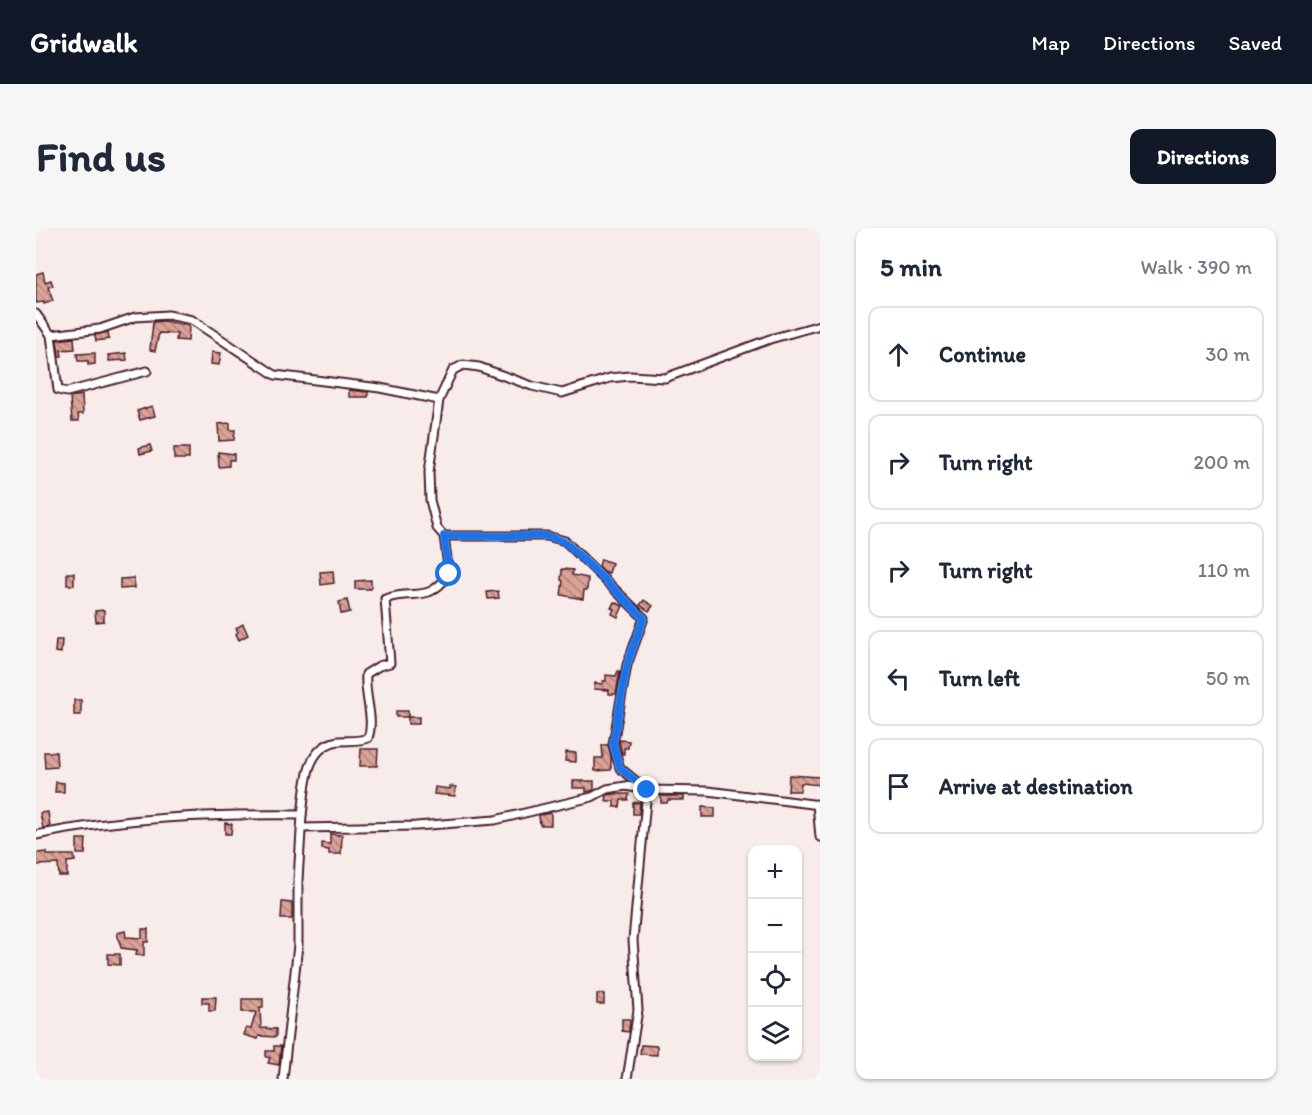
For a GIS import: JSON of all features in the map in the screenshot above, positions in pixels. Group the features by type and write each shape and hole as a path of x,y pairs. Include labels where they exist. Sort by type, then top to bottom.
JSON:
{"street":[{"path":"36,314 51,335 58,390 67,392 147,371"},
{"path":"51,335 100,329 135,317 168,315 192,320 275,375 381,388 439,400"},
{"path":"283,1079 298,945 302,815 310,764 320,748 338,741 357,742 368,738 372,727 365,687 366,674 379,666 390,663 391,651 385,599 397,595 427,593 440,586 449,574 444,536 437,528 429,472 439,400 453,370 463,365 479,367 532,386 562,393 610,378 630,376 665,378 770,339 820,324"},
{"path":"444,536 547,536 565,542 644,618 627,665 613,744 620,768 647,790"},
{"path":"301,828 416,826 495,820 592,797 607,789 626,786 647,790 708,791 818,804 820,837"},
{"path":"627,1079 638,1010 633,940 647,790"},
{"path":"36,835 84,826 176,816 302,815"}],"building":[{"path":"43,272 45,282 51,280 53,286 48,287 53,301 44,304 44,302 36,303 36,274"},
{"path":"164,321 189,326 188,341 176,340 177,334 159,333 155,351 150,350 153,322"},
{"path":"108,332 109,339 96,341 95,335"},
{"path":"74,338 75,349 61,350 62,356 59,356 57,340"},
{"path":"212,352 221,353 219,365 211,364"},
{"path":"95,353 95,364 88,365 88,361 78,361 77,354"},
{"path":"126,353 127,360 109,361 108,355"},
{"path":"349,390 368,392 368,397 349,397"},
{"path":"82,395 83,414 78,414 79,421 72,421 70,397"},
{"path":"152,406 155,416 140,420 137,411"},
{"path":"230,423 230,430 235,430 234,440 219,441 218,424"},
{"path":"150,445 152,451 140,454 139,448"},
{"path":"174,448 189,448 189,459 174,459"},
{"path":"218,452 234,454 234,460 229,460 229,466 219,467"},
{"path":"601,559 612,563 609,573 599,566"},
{"path":"562,569 573,570 572,575 588,578 587,590 584,590 583,599 561,595"},
{"path":"333,571 334,583 321,585 320,572"},
{"path":"67,573 74,573 74,585 67,585"},
{"path":"134,578 134,588 120,589 120,579"},
{"path":"371,580 371,589 355,589 355,581"},
{"path":"498,591 499,598 488,599 487,592"},
{"path":"347,600 350,612 341,614 339,602"},
{"path":"644,600 653,606 649,611 640,605"},
{"path":"614,602 623,606 618,617 612,614 614,609 611,608"},
{"path":"104,610 104,621 96,622 95,611"},
{"path":"243,624 248,635 239,640 236,628"},
{"path":"56,640 62,640 61,653 55,652"},
{"path":"620,671 616,694 609,694 609,690 594,689 595,683 603,684 603,681 606,681 606,675 616,676"},
{"path":"74,700 81,700 81,715 74,715"},
{"path":"396,711 408,711 408,717 396,717"},
{"path":"408,717 419,717 419,724 408,724"},
{"path":"619,740 629,741 628,748 624,748 624,754 622,754"},
{"path":"602,745 608,745 611,770 595,771 595,758 603,758"},
{"path":"361,749 378,749 377,766 360,766"},
{"path":"44,752 56,752 57,767 45,768"},
{"path":"566,752 576,753 576,762 565,761"},
{"path":"789,775 820,777 820,785 801,783 800,791 788,791"},
{"path":"573,781 594,781 594,790 586,792 586,788 573,788"},
{"path":"56,782 64,783 64,792 55,792"},
{"path":"450,786 456,787 455,796 434,794 435,787 450,789"},
{"path":"629,794 628,800 621,800 620,807 614,807 614,801 606,801 607,795"},
{"path":"661,796 684,796 684,800 668,800 667,803 661,803"},
{"path":"640,802 639,814 633,814 633,803"},
{"path":"702,807 715,808 715,817 702,817"},
{"path":"48,812 50,827 43,828 40,813"},
{"path":"551,813 551,825 540,825 539,815"},
{"path":"225,823 232,824 231,834 225,834"},
{"path":"330,834 342,835 341,854 329,854 329,850 322,849 322,843 330,844"},
{"path":"77,839 86,839 85,854 77,854"},
{"path":"47,852 47,855 74,855 75,861 67,862 67,876 59,876 58,864 36,865 36,853"},
{"path":"282,902 292,903 292,919 281,919"},
{"path":"142,929 148,929 148,942 144,942 144,956 136,955 137,950 121,948 117,933 125,931 126,937 142,938"},
{"path":"108,954 120,954 120,965 108,964"},
{"path":"597,994 604,994 604,1004 597,1004"},
{"path":"202,997 216,997 215,1011 209,1011 209,1003 202,1003"},
{"path":"242,999 263,999 263,1008 260,1008 261,1028 276,1029 276,1037 259,1036 258,1039 244,1035 246,1028 251,1029 256,1012 242,1012"},
{"path":"622,1019 630,1019 629,1032 622,1031"},
{"path":"641,1045 657,1046 657,1055 640,1054"},
{"path":"274,1046 281,1046 279,1065 268,1063 270,1058 266,1057 266,1051 274,1051"}],"route":[{"path":"449,574 444,536 547,536 565,542 644,618 627,665 613,744 620,768 647,790"}]}
